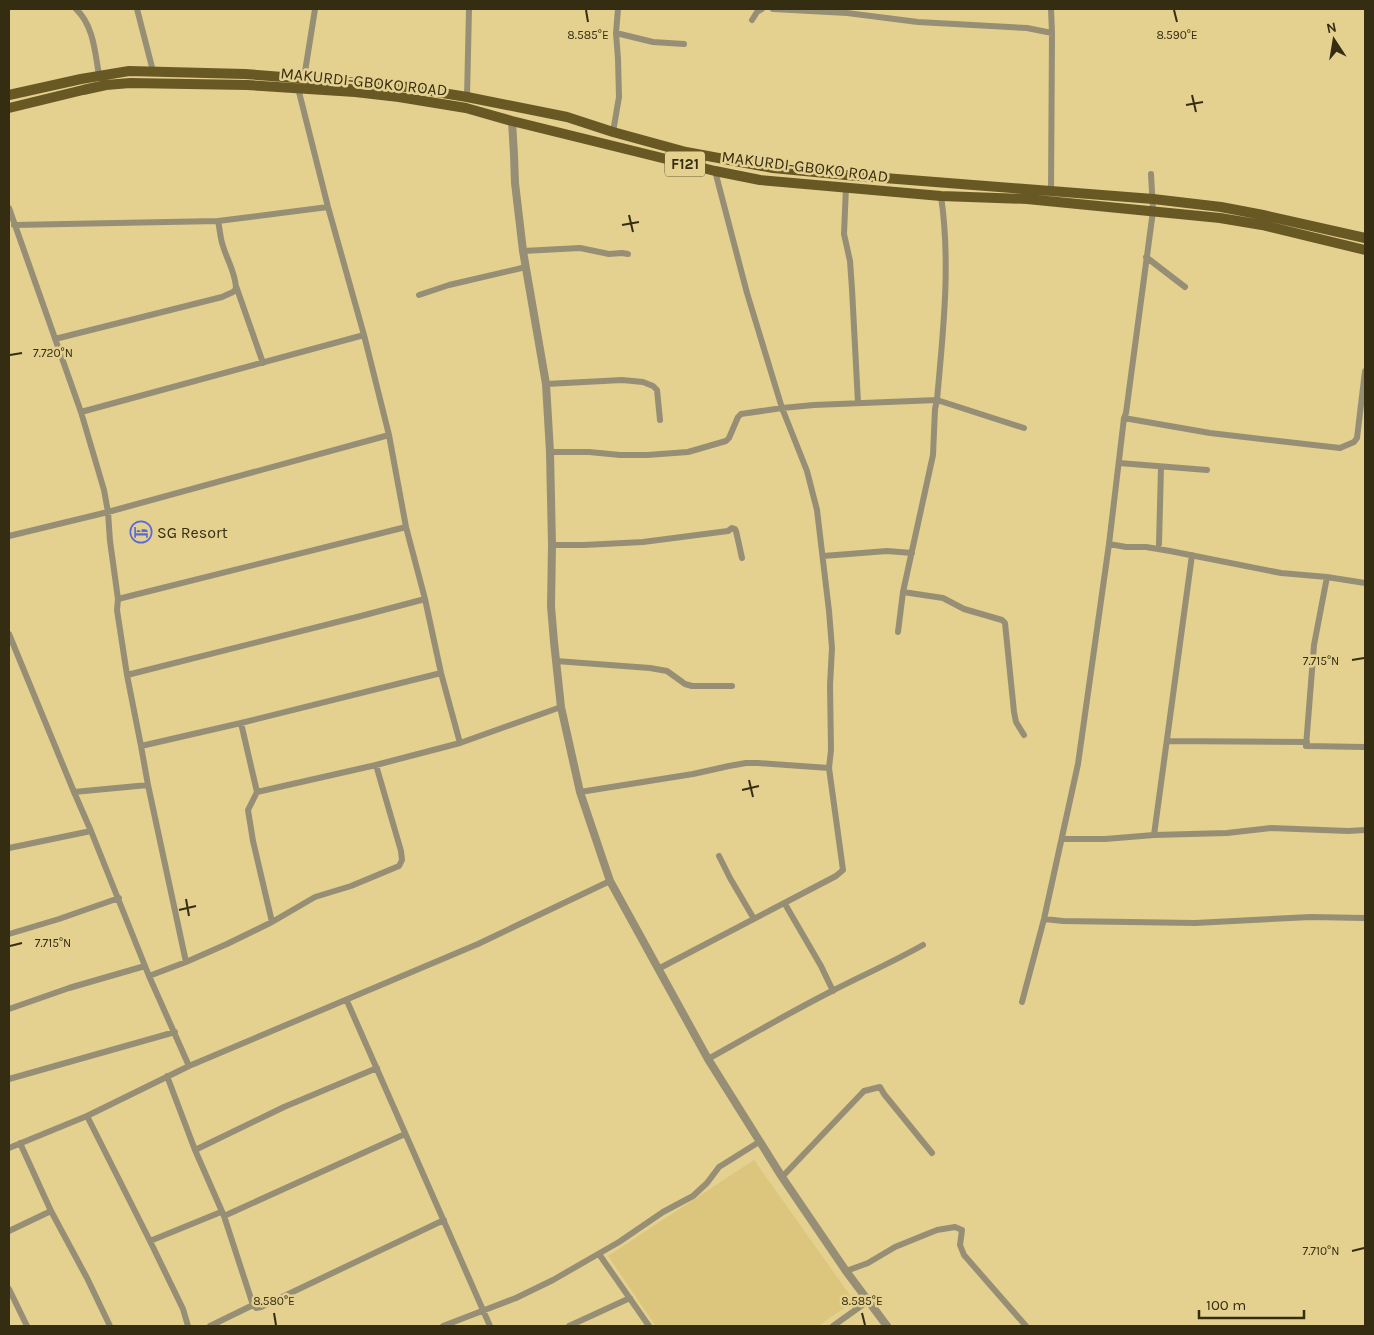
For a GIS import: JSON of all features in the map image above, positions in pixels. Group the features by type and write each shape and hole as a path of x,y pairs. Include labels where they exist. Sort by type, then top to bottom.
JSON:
{"main road":[{"name":"F121","path":"9,95 103,74 129,71 245,74 400,86 467,96 567,117 686,152 773,168 1153,199 1221,207 1365,238"},
{"path":"103,74 106,85"},
{"name":"MAKURDI-GBOKO ROAD","path":"9,108 106,85 130,83 173,83 355,92 466,108 715,171 760,180 940,196 1027,199 1153,210 1262,224 1365,250"}],"street":[{"path":"76,9 89,28 103,74"},
{"path":"137,9 153,71"},
{"path":"304,78 315,9"},
{"path":"467,96 469,9"},
{"path":"613,132 619,97 616,33 618,9"},
{"path":"752,20 757,12 762,9"},
{"path":"772,9 847,13 918,22 1027,28 1052,33"},
{"path":"1051,9 1051,191"},
{"path":"616,33 653,42 684,44"},
{"path":"298,88 389,435 406,527 460,743"},
{"path":"512,121 515,184 523,251 546,384 550,452 551,606 556,661 561,708 580,792 610,881 708,1059 782,1178 846,1271 887,1326"},
{"path":"658,969 785,904 836,876 843,870 829,768 831,750 832,648 830,611 817,510 807,471 782,408 747,293 715,171"},
{"path":"1022,1002 1044,919 1078,764 1153,210 1151,174"},
{"path":"846,187 844,234 850,261 858,403"},
{"path":"898,632 904,592 933,455 935,409 946,288 944,216 940,196"},
{"path":"14,225 218,222 328,207"},
{"path":"9,208 81,412 104,490 118,600 117,610 127,675 148,785 186,962"},
{"path":"218,222 223,246 262,363"},
{"path":"523,251 580,248 609,254 628,254"},
{"path":"1146,257 1185,287"},
{"path":"418,295 449,285 526,267"},
{"path":"55,339 222,297 233,292 236,286"},
{"path":"81,412 364,335"},
{"path":"1124,418 1210,433 1340,448 1354,442 1357,438 1365,371"},
{"path":"546,384 622,380 643,382 657,390 660,420"},
{"path":"550,452 589,452 620,455 688,452 729,438 741,414 814,405 937,400 1024,428"},
{"path":"9,536 108,512 389,435"},
{"path":"1119,463 1208,470"},
{"path":"1159,544 1161,467"},
{"path":"118,600 406,527"},
{"path":"552,545 643,542 728,531 732,528 736,531 742,558"},
{"path":"1109,544 1126,547 1146,547 1192,555 1281,574 1327,576 1365,583"},
{"path":"823,556 887,551 912,553"},
{"path":"1154,835 1192,555"},
{"path":"1327,576 1314,645 1306,746 1365,747"},
{"path":"904,592 944,598 964,609 1002,620 1006,623 1014,712 1016,722 1024,735"},
{"path":"127,675 425,599"},
{"path":"9,634 92,831 149,976 189,1066"},
{"path":"556,661 650,668 667,671 685,684 692,686 732,686"},
{"path":"142,746 441,673"},
{"path":"258,792 376,765 460,743 561,708"},
{"path":"242,723 258,792 248,810 253,841 272,922"},
{"path":"1168,741 1307,742"},
{"path":"580,792 694,774 746,763 829,768"},
{"path":"149,976 186,962 272,922 316,897 351,886 401,864 401,851 376,765"},
{"path":"74,792 148,785"},
{"path":"1062,839 1105,839 1154,835 1228,833 1271,828 1365,830"},
{"path":"9,848 92,831"},
{"path":"719,856 754,919"},
{"path":"9,1148 87,1116 189,1066 478,944 610,881"},
{"path":"9,934 60,919 119,898"},
{"path":"785,904 821,966 833,991"},
{"path":"1044,919 1195,923 1311,917 1365,918"},
{"path":"708,1059 833,991 901,958 923,945"},
{"path":"9,1009 69,988 145,966"},
{"path":"347,1000 490,1326"},
{"path":"9,1080 175,1032"},
{"path":"195,1150 284,1107 376,1068"},
{"path":"167,1076 195,1150 223,1214 253,1305 256,1308 262,1307 444,1220"},
{"path":"782,1178 864,1091 876,1087 880,1087 932,1153"},
{"path":"87,1116 150,1241 188,1326"},
{"path":"150,1241 223,1214 405,1134"},
{"path":"443,1326 527,1293 599,1254 663,1212 693,1196 702,1189 723,1164 759,1142"},
{"path":"20,1143 51,1211 110,1326"},
{"path":"9,1231 51,1211"},
{"path":"846,1271 868,1263 895,1247 926,1234 954,1227 962,1230 960,1246 964,1255 1026,1326"},
{"path":"599,1254 649,1326"},
{"path":"9,1290 27,1326"},
{"path":"569,1326 630,1298"},
{"path":"833,1326 868,1301"},
{"path":"210,1326 253,1305"}],"shaded area":[{"path":"754,1160 854,1301 818,1326 656,1326 608,1256"}],"place":[{"name":"SG Resort","path":"141,532"}]}
